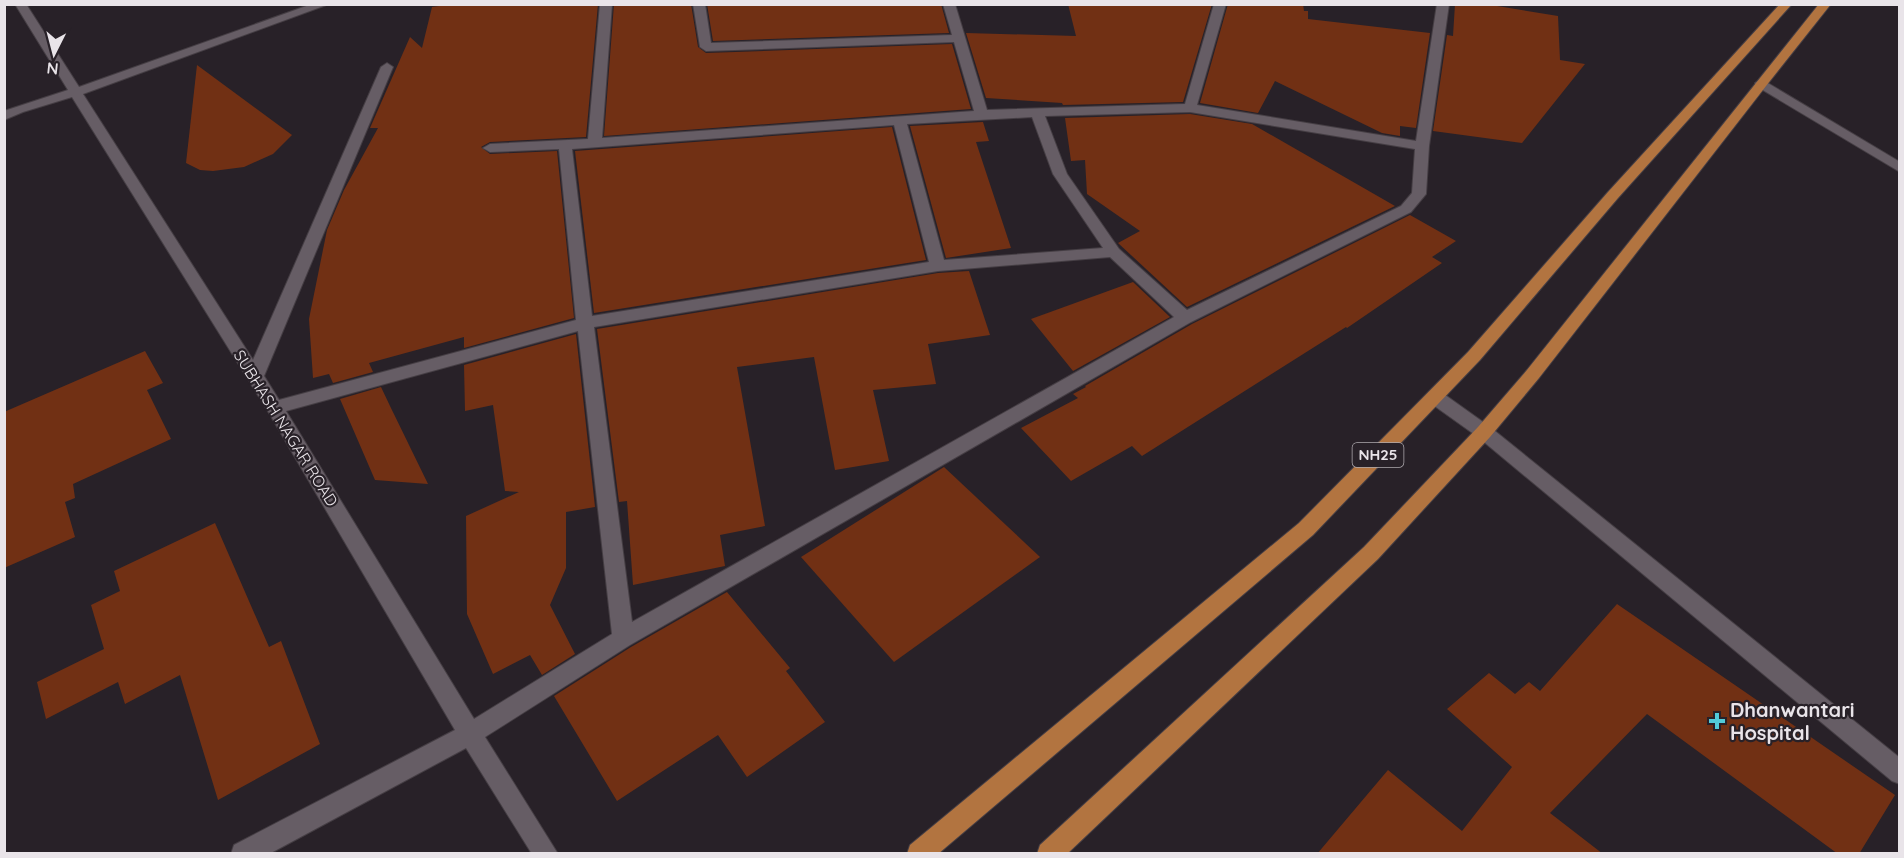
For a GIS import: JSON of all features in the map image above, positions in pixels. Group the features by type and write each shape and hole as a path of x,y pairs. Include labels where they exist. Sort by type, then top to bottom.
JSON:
{"main road":[{"name":"NH25","path":"919,854 1306,529 1474,356 1613,195 1786,4"},
{"path":"1049,854 1371,553 1484,432 1826,4"}],"street":[{"name":"SUBHASH NAGAR ROAD","path":"20,4 275,408 470,734 546,854"},
{"path":"4,116 11,110 76,92 324,4"},
{"path":"595,143 606,4"},
{"path":"699,4 706,47 961,38"},
{"path":"950,4 982,114"},
{"path":"1190,108 1220,4"},
{"path":"243,854 470,734 623,638 1185,318 1406,209 1419,194 1422,146 1443,4"},
{"path":"255,376 387,67"},
{"path":"1761,83 1899,168"},
{"path":"490,148 595,143 982,114 1190,108 1422,146"},
{"path":"1037,112 1060,174 1114,252 1185,318"},
{"path":"899,120 938,266"},
{"path":"565,145 623,638"},
{"path":"275,408 585,323 938,266 1114,252"},
{"path":"1435,397 1484,432 1899,773"}],"building":[{"path":"453,4 598,4 586,137 490,142 481,147 490,154 557,151 574,318 464,348 464,337 369,363 373,372 333,383 329,374 313,378 309,319 327,230 344,190 378,128 370,128 410,37 422,48 432,7"},
{"path":"614,4 691,4 698,47 706,53 952,44 971,109 604,136"},
{"path":"707,4 941,4 949,33 713,41"},
{"path":"1068,4 1212,4 1183,102 1063,105 1062,103 986,98 966,33 1076,36"},
{"path":"1228,4 1303,4 1304,11 1308,11 1308,19 1430,33 1416,128 1400,126 1400,136 1382,133 1275,81 1258,113 1200,103"},
{"path":"1455,4 1485,4 1558,16 1560,60 1585,64 1522,143 1433,131 1447,35 1453,36"},
{"path":"197,65 292,135 273,154 244,167 213,171 200,170 186,163"},
{"path":"1190,114 1252,124 1395,206 1187,307 1118,243 1140,231 1087,194 1085,160 1071,161 1065,118"},
{"path":"983,122 989,141 976,142 1011,248 946,258 910,126"},
{"path":"892,127 926,260 594,313 575,151"},
{"path":"1410,215 1456,241 1432,257 1442,263 1347,328 1142,456 1132,446 1071,481 1021,428 1078,398 1073,394 1192,324"},
{"path":"969,271 990,335 928,344 936,384 873,390 889,461 835,470 814,357 737,367 765,526 720,535 725,566 633,585 627,501 619,502 597,329 938,273"},
{"path":"1133,282 1170,317 1073,371 1031,319"},
{"path":"576,334 595,507 566,512 566,568 550,605 575,654 542,675 530,655 493,674 467,614 466,516 519,492 505,491 493,405 465,411 464,365"},
{"path":"145,351 163,383 147,390 171,439 73,484 75,498 65,502 75,537 4,568 4,412"},
{"path":"381,387 428,484 375,480 340,399"},
{"path":"944,467 1040,557 894,662 801,557"},
{"path":"215,523 269,647 281,641 320,744 218,800 180,675 125,704 118,682 46,719 37,682 104,649 91,605 120,591 114,571"},
{"path":"727,592 790,668 786,671 825,722 747,777 718,735 617,801 554,696 631,647"},
{"path":"1617,604 1895,795 1859,854 1838,854 1647,714 1550,813 1603,854 1317,854 1388,770 1462,831 1512,767 1447,709 1489,673 1515,694 1529,682 1540,691"}],"place":[{"name":"Dhanwantari Hospital","path":"1717,721"}]}
